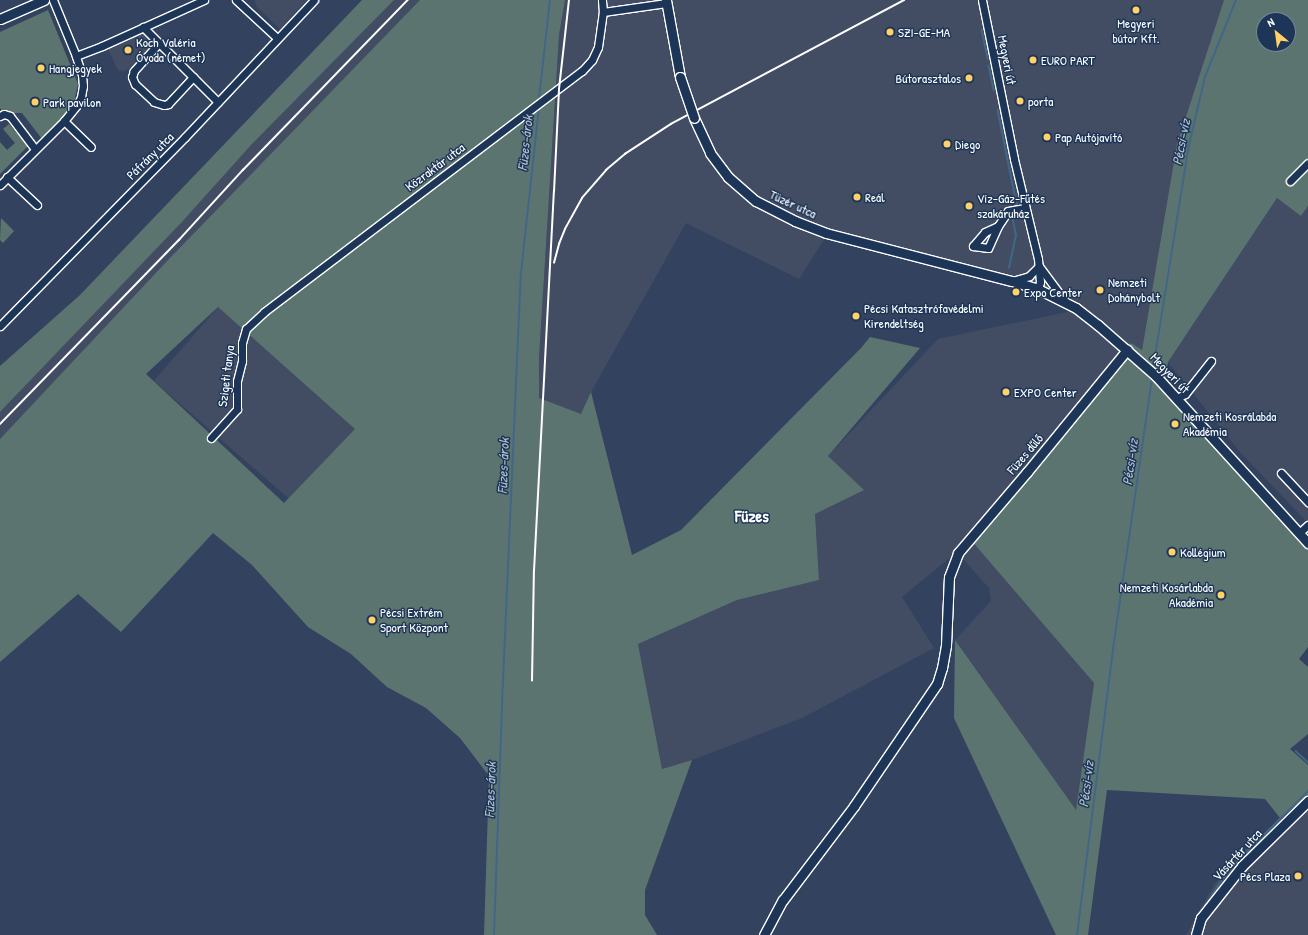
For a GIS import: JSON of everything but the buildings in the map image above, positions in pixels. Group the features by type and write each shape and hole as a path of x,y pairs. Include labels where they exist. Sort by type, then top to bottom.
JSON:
{"street":[{"path":"0,19 44,0"},
{"path":"0,185 35,148 64,121 77,105 81,97 83,86 82,74 53,0"},
{"path":"76,56 102,46 204,0"},
{"path":"236,0 277,38"},
{"name":"Páfrány utca","path":"0,326 218,102 314,0"},
{"name":"Közraktár utca","path":"244,332 264,312 541,104 582,71 592,60 601,38 603,12 602,0"},
{"name":"Megyeri út","path":"982,0 1025,208 1039,266 1038,289 1082,312 1140,360 1177,398 1308,543"},
{"path":"603,12 666,1"},
{"name":"Tüzér utca","path":"666,1 680,77 694,118 710,153 728,177 756,201 788,218 826,233 1038,289"},
{"path":"143,27 218,102"},
{"path":"159,43 134,70 132,78 135,84 154,102 164,105 168,104 194,77"},
{"path":"0,116 4,114 10,116 35,148"},
{"path":"64,121 90,147"},
{"path":"1290,181 1308,163"},
{"path":"7,177 37,205"},
{"path":"998,226 1008,211 1025,208"},
{"path":"1012,281 1029,276 1039,266"},
{"name":"Megyeri út","path":"1039,266 1066,303"},
{"name":"Szigeti tanya","path":"211,438 237,409 238,381 244,332"},
{"path":"1107,333 1116,349 1119,360 1132,358 1140,360"},
{"name":"Füzes dűlő","path":"764,935 784,900 854,806 937,684 942,668 946,645 950,577 958,553 1027,472 1127,350"},
{"path":"1177,398 1185,394 1211,361"},
{"path":"1281,473 1308,502"},
{"path":"1299,533 1308,524"},
{"name":"Vásártér utca","path":"1196,935 1201,918 1242,866 1308,801"}],"shaded area":[{"path":"254,0 307,0 280,29 257,7"},
{"path":"394,0 420,0 167,261 0,439 0,412 181,223 252,144"},
{"path":"565,0 1224,0 1177,144 1142,350 1131,344 970,539 1094,683 1076,811 955,640 991,601 989,588 957,552 902,597 934,648 802,718 692,760 662,769 638,644 737,600 819,580 815,514 828,456 938,339 1072,311 1016,276 828,233 799,279 686,223 591,392 581,415 539,399 539,358 559,35"},
{"name":"Koch Valéria Óvoda (német)","path":"142,31 154,43 132,67 124,71 118,70 107,47"},
{"path":"1277,198 1301,216 1308,206 1308,523 1240,452 1168,362"},
{"path":"218,307 357,428 293,502 154,381"},
{"path":"1308,796 1308,935 1186,935 1214,885 1236,858 1280,818"}],"green space":[{"path":"362,0 394,0 252,144 181,223 0,412 0,366 80,295"},
{"path":"420,0 565,0 559,35 539,358 539,398 581,414 591,392 632,555 681,530 861,348 870,337 920,348 828,456 864,490 815,514 819,580 737,600 638,644 662,769 692,760 645,890 645,915 657,935 484,935 489,776 460,738 426,708 387,687 351,654 308,627 252,565 213,533 121,632 78,594 0,662 0,439 167,261","holes":["218,307 355,429 284,503 146,374"]},
{"path":"1224,0 1308,0 1308,206 1301,216 1277,198 1168,362 1164,388 1308,543 1308,647 1299,659 1308,667 1308,734 1290,749 1308,765 1308,796 1280,818 1265,799 1107,790 1088,935 1056,935 954,718 955,640 1076,810 1094,683 970,539 1131,343 1142,350 1177,144"},
{"path":"48,10 78,84 73,107 42,139 22,113 4,113 0,108 0,32"},
{"path":"9,124 28,146 0,174 0,142 7,150 15,143 3,129"},
{"path":"1,218 14,231 3,243 0,240"}],"waterway":[{"name":"Füzes-árok","path":"539,99 550,0"},
{"name":"Pécsi-víz","path":"1153,369 1188,150 1205,77 1236,0"},
{"path":"982,30 988,58"},
{"path":"989,66 994,90"},
{"name":"Füzes-árok","path":"494,935 503,681 521,273 539,107"},
{"path":"998,110 1017,205"},
{"path":"1009,268 1016,236 1013,220"},
{"name":"Pécsi-víz","path":"1077,935 1113,649 1152,377"},
{"path":"1296,751 1308,762"},
{"path":"1205,906 1221,881 1240,859 1308,791"}],"railway":[{"path":"0,424 179,240 243,170 408,0"},
{"path":"532,681 534,571 559,89 569,0"},
{"path":"554,263 565,229 582,198 606,170 625,154 671,124 904,0"}],"place":[{"name":"Megyeri bútor Kft.","path":"1136,10"},
{"name":"SZI-GE-MA","path":"890,32"},
{"name":"Koch Valéria Óvoda (német)","path":"128,50"},
{"name":"EURO PART","path":"1033,60"},
{"name":"Hangjegyek","path":"41,68"},
{"name":"Bútorasztalos","path":"969,78"},
{"name":"porta","path":"1020,101"},
{"name":"Park pavilon","path":"35,102"},
{"name":"Pap Autójavító","path":"1047,137"},
{"name":"Diego","path":"947,144"},
{"name":"Reál","path":"857,197"},
{"name":"Víz-Gáz-Fűtés szakáruház","path":"969,206"},
{"name":"Nemzeti Dohánybolt","path":"1100,290"},
{"name":"Expo Center","path":"1016,292"},
{"name":"Pécsi Katasztrófavédelmi Kirendeltség","path":"856,316"},
{"name":"EXPO Center","path":"1006,392"},
{"name":"Nemzeti Kosrálabda Akadémia","path":"1175,424"},
{"name":"Kollégium","path":"1172,552"},
{"name":"Nemzeti Kosárlabda Akadémia","path":"1221,595"},
{"name":"Pécsi Extrém Sport Központ","path":"372,620"},
{"name":"Pécs Plaza","path":"1298,876"}],"district":[{"name":"Füzes","path":"752,516"}]}
